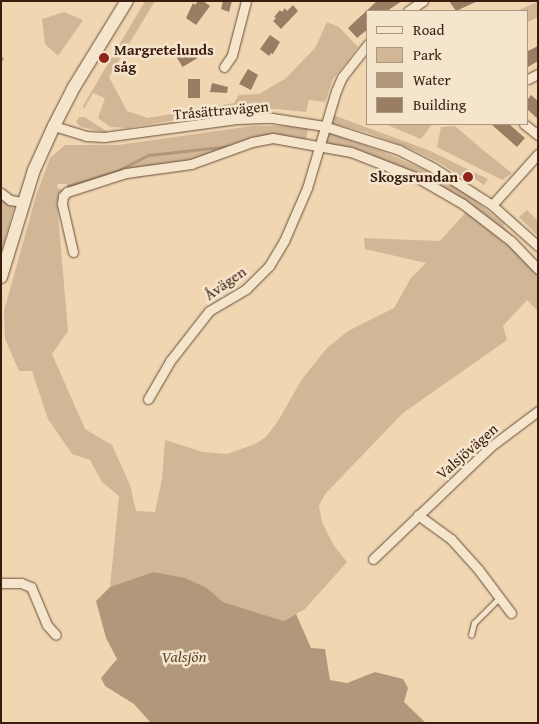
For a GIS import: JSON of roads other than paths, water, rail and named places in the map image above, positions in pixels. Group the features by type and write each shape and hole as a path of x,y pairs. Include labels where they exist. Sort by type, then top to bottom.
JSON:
{"street":[{"path":"1,277 34,170 54,126 74,87 127,1"},
{"path":"224,67 232,55 246,1"},
{"path":"410,10 423,1"},
{"name":"Åvägen","path":"148,399 170,361 208,311 246,289 269,266 284,240 308,188 324,126 342,77 366,47"},
{"name":"Tråsättravägen","path":"54,126 86,136 104,138 237,119 272,118 324,126 399,150 434,168 492,205 538,246"},
{"path":"525,125 538,136"},
{"path":"73,252 70,248 62,204 63,196 67,192 126,173 191,164 265,138 320,145 376,160 420,179 463,204 498,230 538,269"},
{"path":"492,205 538,154"},
{"path":"1,194 10,200 23,202"},
{"name":"Valsjövägen","path":"373,560 490,447 538,411"},
{"path":"418,515 451,538 511,613"},
{"path":"1,584 21,582 31,587 47,624 56,635"}],"lane":[{"path":"471,635 474,623 500,597"}],"water":[{"name":"Valsjön","path":"153,572 185,578 207,588 223,602 284,621 296,614 311,648 325,649 330,680 347,683 375,672 403,679 408,688 404,702 426,723 151,723 134,704 105,686 101,678 117,659 106,638 96,601 110,587"}],"waterway":[{"path":"68,186 117,171 149,155 229,146"}],"place":[{"name":"Margretelunds såg","path":"104,58"},
{"name":"Skogsrundan","path":"468,177"}]}
